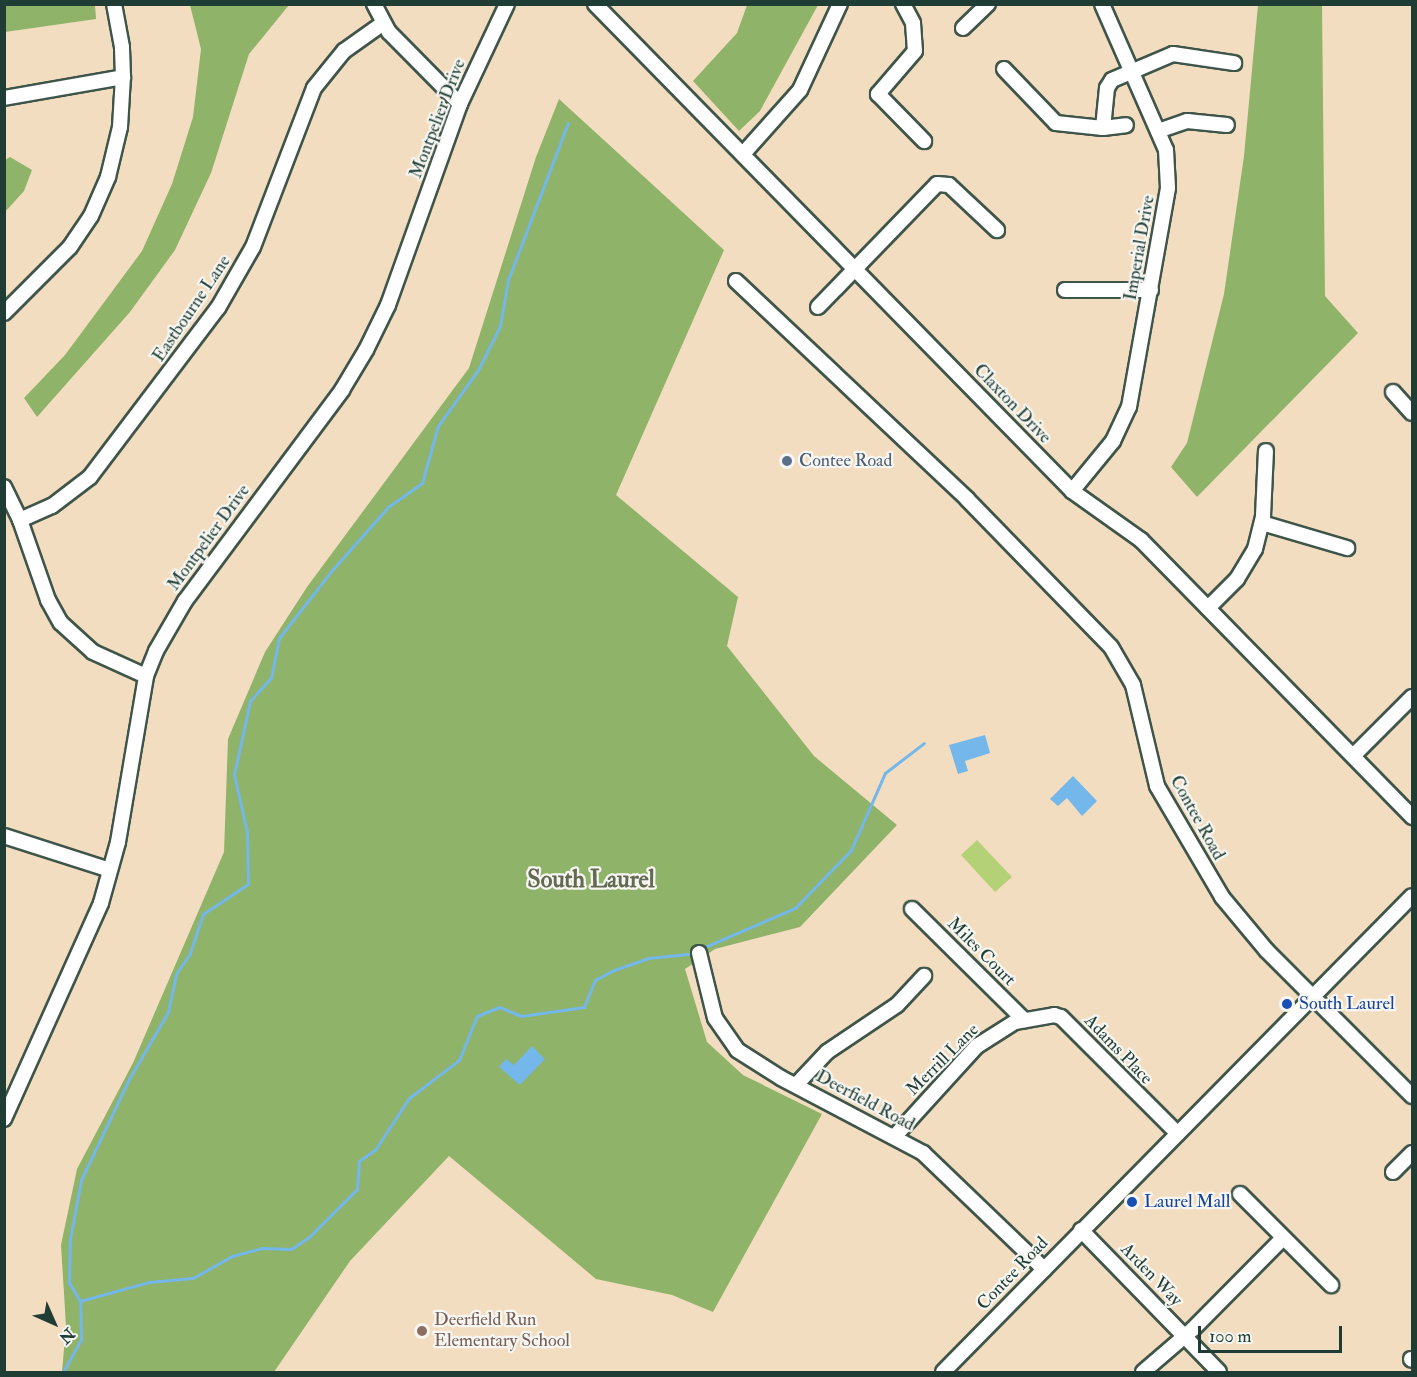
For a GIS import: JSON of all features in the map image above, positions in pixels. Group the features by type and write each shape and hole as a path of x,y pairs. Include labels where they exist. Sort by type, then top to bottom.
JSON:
{"street":[{"path":"4,313 70,247 92,216 114,157 123,77 122,46 114,4"},
{"path":"374,4 382,24 460,104"},
{"name":"Montpelier Drive","path":"4,1119 89,932 110,870 146,676 185,601 342,390 361,360 387,305 460,104 507,4"},
{"name":"Claxton Drive","path":"596,4 1072,491 1142,540 1413,817"},
{"path":"743,153 800,90 840,4"},
{"path":"903,4 913,23 915,51 878,94 924,141"},
{"path":"963,28 988,4"},
{"name":"Imperial Drive","path":"1072,491 1113,441 1130,407 1169,172 1158,131 1102,4"},
{"name":"Eastbourne Lane","path":"21,520 52,506 90,477 204,327 253,247 314,88 344,51 382,24"},
{"path":"1103,128 1108,84 1132,70 1173,54 1234,63"},
{"path":"1004,69 1056,123 1103,128 1126,125"},
{"path":"4,99 123,77"},
{"path":"1158,131 1186,121 1227,125"},
{"path":"818,307 854,267 938,184 949,185 997,230"},
{"name":"Contee Road","path":"736,281 967,499 1111,647 1133,685 1149,759 1162,796 1232,911 1313,997"},
{"path":"1065,290 1151,290"},
{"path":"1393,392 1413,413"},
{"path":"1208,608 1245,568 1262,524 1266,451"},
{"path":"4,487 21,520 48,600 66,630 93,652 146,676"},
{"path":"1262,524 1347,548"},
{"path":"1354,755 1413,697"},
{"path":"4,836 110,870"},
{"name":"Contee Road","path":"943,1372 1413,896"},
{"name":"Miles Court","path":"912,909 1024,1020"},
{"name":"Deerfield Road","path":"699,953 712,1010 724,1034 751,1061 895,1136 934,1162 1044,1269"},
{"path":"796,1085 826,1052 897,1005 924,976"},
{"path":"1313,997 1413,1096"},
{"name":"Adams Place","path":"1024,1020 1061,1017 1178,1134"},
{"name":"Merrill Lane","path":"895,1136 977,1046 1024,1020"},
{"path":"1393,1172 1413,1153"},
{"path":"1240,1194 1331,1285"},
{"name":"Arden Way","path":"1081,1230 1219,1372"},
{"path":"1143,1372 1183,1334 1193,1329 1283,1238"}],"green space":[{"path":"4,5 95,5 96,19 5,32"},
{"path":"190,5 289,5 249,54 211,173 175,250 130,312 37,417 24,398 65,355 142,251 172,184 193,117 201,49"},
{"path":"747,5 818,5 760,111 739,131 693,81 737,33"},
{"path":"1258,5 1322,5 1325,296 1358,333 1197,497 1171,467 1187,443 1224,294 1244,156"},
{"path":"559,99 724,250 616,495 738,597 727,646 814,756 897,825 800,927 715,949 685,969 707,1042 743,1075 822,1114 713,1312 672,1295 596,1279 449,1156 350,1261 274,1372 62,1372 66,1326 61,1245 77,1169 133,1063 224,852 228,739 265,652 307,587 469,368 536,157"},
{"path":"10,157 32,170 24,191 5,212 5,160"},
{"path":"977,840 1012,877 995,892 961,855"}],"water":[{"path":"985,735 990,753 965,761 968,771 958,774 949,745"},
{"path":"1073,776 1097,801 1082,816 1067,798 1058,806 1050,799"},
{"path":"532,1046 545,1059 520,1085 499,1067 506,1059 514,1065"}],"waterway":[{"path":"80,1301 69,1283 70,1239 81,1180 129,1079 168,1012 176,974 190,953 203,914 248,884 247,832 234,775 250,701 271,678 279,638 333,569 388,507 422,483 438,426 478,370 500,326 508,280 568,123"},
{"path":"707,946 795,908 851,850 885,773 924,743"},
{"path":"63,1372 81,1340 80,1301 149,1282 193,1278 232,1256 262,1248 291,1249 310,1236 357,1189 359,1161 375,1150 409,1098 459,1060 477,1016 499,1007 521,1016 584,1007 595,980 614,970 648,958 688,954"}],"place":[{"name":"Contee Road","path":"787,461"},
{"name":"South Laurel","path":"1287,1004"},
{"name":"Laurel Mall","path":"1132,1202"},
{"name":"Deerfield Run Elementary School","path":"422,1331"}],"district":[{"name":"South Laurel","path":"591,880"}]}
